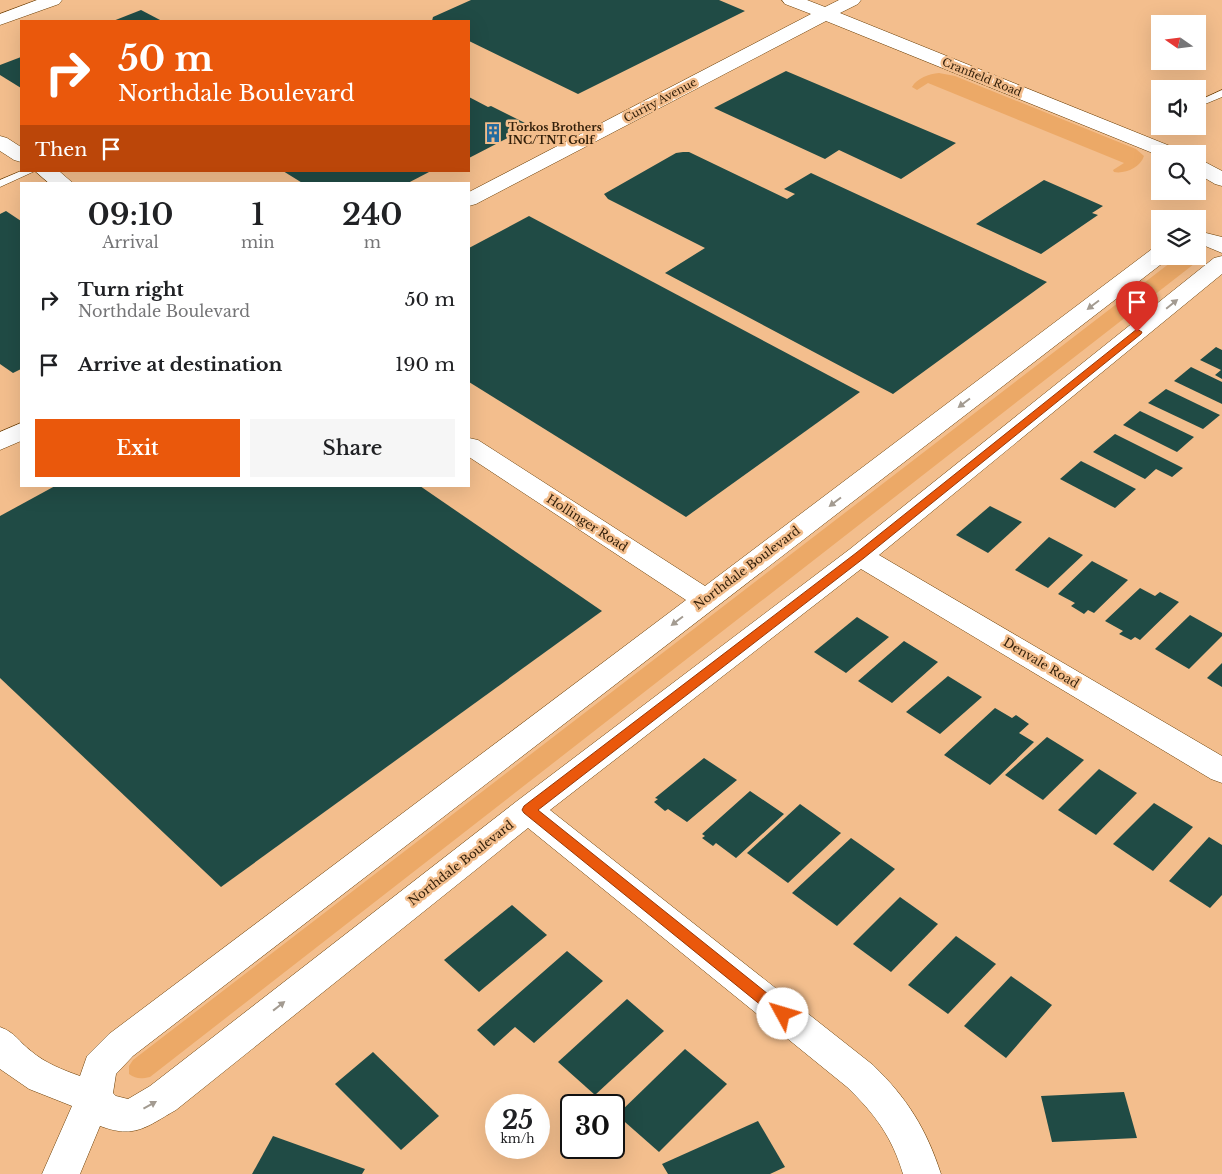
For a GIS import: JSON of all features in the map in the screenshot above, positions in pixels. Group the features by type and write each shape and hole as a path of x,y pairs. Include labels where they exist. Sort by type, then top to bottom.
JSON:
{"street":[{"path":"0,20 53,0"},
{"name":"Cranfield Road","path":"792,0 1151,145"},
{"name":"Curity Avenue","path":"470,199 852,0"},
{"path":"0,142 20,155"},
{"path":"1206,171 1222,180"},
{"path":"46,172 61,182"},
{"path":"1206,239 1222,246"},
{"name":"Northdale Boulevard","path":"62,1174 94,1097 100,1067 121,1044 1151,261"},
{"name":"Northdale Boulevard","path":"94,1097 105,1111 131,1116 163,1098 528,810 860,556 1222,263"},
{"path":"0,442 20,432"},
{"name":"Hollinger Road","path":"470,447 706,600"},
{"name":"Denvale Road","path":"860,556 1222,772"},
{"path":"528,810 860,1076 877,1093 905,1128 916,1151 922,1174"},
{"path":"0,1043 8,1055 52,1083 94,1097"}],"lane":[{"path":"1206,100 1222,93"},
{"path":"0,184 28,172"}],"shaded area":[{"path":"939,73 955,76 1136,149 1144,156 1136,167 1123,172 1114,172 1113,170 1124,163 928,83 917,90 912,87 924,77"},
{"path":"1167,265 1193,265 150,1077 139,1078 129,1074 129,1066 133,1060"}],"building":[{"path":"471,0 719,0 745,11 578,94 470,41 470,20 432,20 433,17"},
{"path":"141,10 160,20 116,20"},
{"path":"20,57 20,87 0,75 0,65"},
{"path":"786,71 956,143 901,179 839,150 825,159 714,108"},
{"name":"Torkos Brothers INC/TNT Golf","path":"470,98 531,126 470,157"},
{"path":"689,152 787,199 795,194 784,189 811,173 1047,282 893,394 665,273 705,248 608,199 604,194 676,153"},
{"path":"285,172 429,172 410,182 301,182"},
{"path":"1044,180 1103,206 1092,213 1098,215 1041,254 976,224"},
{"path":"6,211 20,220 20,370 13,373 0,364 0,214"},
{"path":"529,216 860,392 686,517 470,383 470,247"},
{"path":"1216,347 1222,350 1222,379 1215,375 1221,370 1200,360"},
{"path":"1191,367 1222,382 1222,404 1174,381"},
{"path":"1166,389 1220,415 1203,429 1148,403"},
{"path":"1140,411 1194,437 1177,452 1123,425"},
{"path":"1115,434 1183,468 1172,477 1156,469 1145,479 1093,452"},
{"path":"1081,461 1136,489 1115,508 1060,479"},
{"path":"53,487 421,487 602,611 221,887 0,678 0,516"},
{"path":"990,506 1022,522 988,553 956,535"},
{"path":"1049,537 1083,555 1048,588 1015,570"},
{"path":"1092,561 1128,580 1094,613 1088,610 1084,614 1071,606 1075,603 1058,594"},
{"path":"1140,588 1155,596 1160,592 1179,602 1140,640 1135,637 1131,640 1119,634 1123,631 1105,621"},
{"path":"1190,615 1222,633 1222,636 1189,669 1155,649"},
{"path":"857,617 889,637 846,673 814,652"},
{"path":"904,641 938,662 892,703 858,681"},
{"path":"1222,663 1222,687 1207,678"},
{"path":"948,676 982,697 940,734 906,712"},
{"path":"995,708 1012,718 1016,715 1029,724 1019,733 1034,742 990,785 944,755"},
{"path":"1047,737 1084,760 1043,800 1005,775"},
{"path":"704,758 737,780 687,822 668,809 665,811 654,802 658,799 655,798"},
{"path":"1099,769 1137,793 1096,835 1058,810"},
{"path":"750,791 784,814 736,858 716,843 713,846 702,838 705,836 702,834"},
{"path":"1154,803 1193,827 1153,871 1113,844"},
{"path":"800,804 841,833 788,883 747,853"},
{"path":"1209,837 1222,845 1222,895 1210,908 1169,881"},
{"path":"851,838 895,869 837,926 792,893"},
{"path":"900,897 938,924 891,972 853,944"},
{"path":"512,905 547,935 479,992 444,960"},
{"path":"956,936 996,964 948,1014 908,985"},
{"path":"567,951 603,981 534,1043 515,1027 494,1046 477,1030"},
{"path":"1011,976 1052,1005 1006,1058 964,1026"},
{"path":"627,999 664,1031 596,1094 558,1062"},
{"path":"685,1049 727,1084 659,1152 625,1122 625,1107"},
{"path":"373,1052 439,1116 401,1150 335,1084"},
{"path":"1124,1092 1137,1138 1052,1142 1041,1096"},
{"path":"758,1121 785,1167 770,1174 668,1174 662,1164"},
{"path":"273,1136 365,1169 362,1174 252,1174"}],"place":[{"name":"Torkos Brothers INC/TNT Golf","path":"493,133"}],"route":[{"path":"783,1014 528,810 860,556 1137,332"}]}
